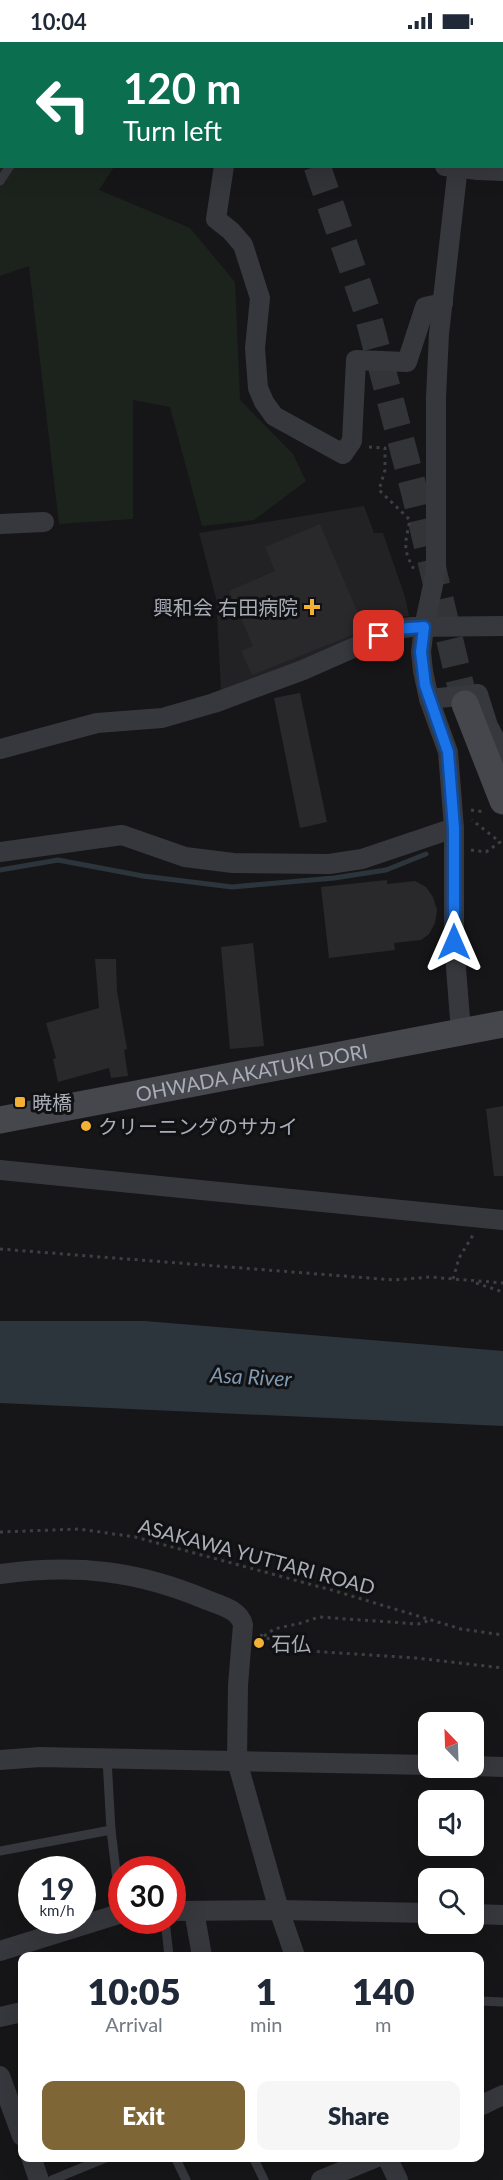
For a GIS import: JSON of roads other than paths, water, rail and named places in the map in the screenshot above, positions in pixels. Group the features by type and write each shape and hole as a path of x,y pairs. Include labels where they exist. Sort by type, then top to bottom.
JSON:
{"street":[{"path":"224,168 216,219 243,245 260,298 255,348 258,388 274,416 343,454 352,441 356,360 407,362 425,307 443,303"},
{"path":"458,168 443,303 436,397 436,571 421,652 429,699 448,752 460,822 454,849 454,942 460,1032"},
{"path":"462,168 503,171"},
{"path":"0,524 44,522"},
{"path":"0,749 97,723 162,718 214,703 303,670 396,629 503,626"},
{"path":"429,699 478,694 489,726 503,754"},
{"path":"465,704 497,807"},
{"path":"0,852 122,835 185,857 233,863 329,864 362,859 460,822"},
{"name":"OHWADA AKATUKI DORI","path":"0,1120 503,1024"},
{"path":"0,1170 494,1220"},
{"path":"0,1574 36,1570 88,1569 144,1578 201,1597 231,1610 241,1618 243,1630 238,1685 237,1761 279,1910 294,1952"},
{"path":"0,1760 40,1757 418,1765"},
{"path":"484,1766 503,1767"},
{"path":"186,1911 418,1913"},
{"path":"194,1911 201,1952"},
{"path":"484,1914 503,1915"},
{"path":"0,1951 108,1917"},
{"path":"0,2017 18,2013"},
{"path":"0,2076 18,2125"},
{"path":"484,2104 503,2095"},
{"path":"33,2162 39,2180"},
{"path":"321,2180 365,2162"},
{"path":"389,2162 398,2180"}],"lane":[{"path":"0,181 9,168"},
{"path":"107,1759 114,1856"},
{"path":"0,1851 111,1830"},
{"path":"167,1934 169,1952"},
{"path":"484,2001 503,2002"},
{"path":"52,2180 96,2162"},
{"path":"177,2162 186,2180"},
{"path":"255,2162 264,2180"}],"water":[{"name":"Asa River","path":"0,1321 145,1321 503,1351 503,1426 0,1403"}],"waterway":[{"path":"0,870 58,860 143,876 232,887 334,878 386,870 426,854"}],"tunnel":[{"path":"318,168 366,308 415,494 465,704"}],"place":[{"name":"興和会 右田病院","path":"312,607"},
{"name":"暁橋","path":"20,1102"},
{"name":"クリーニングのサカイ","path":"86,1126"},
{"name":"石仏","path":"259,1643"}]}
